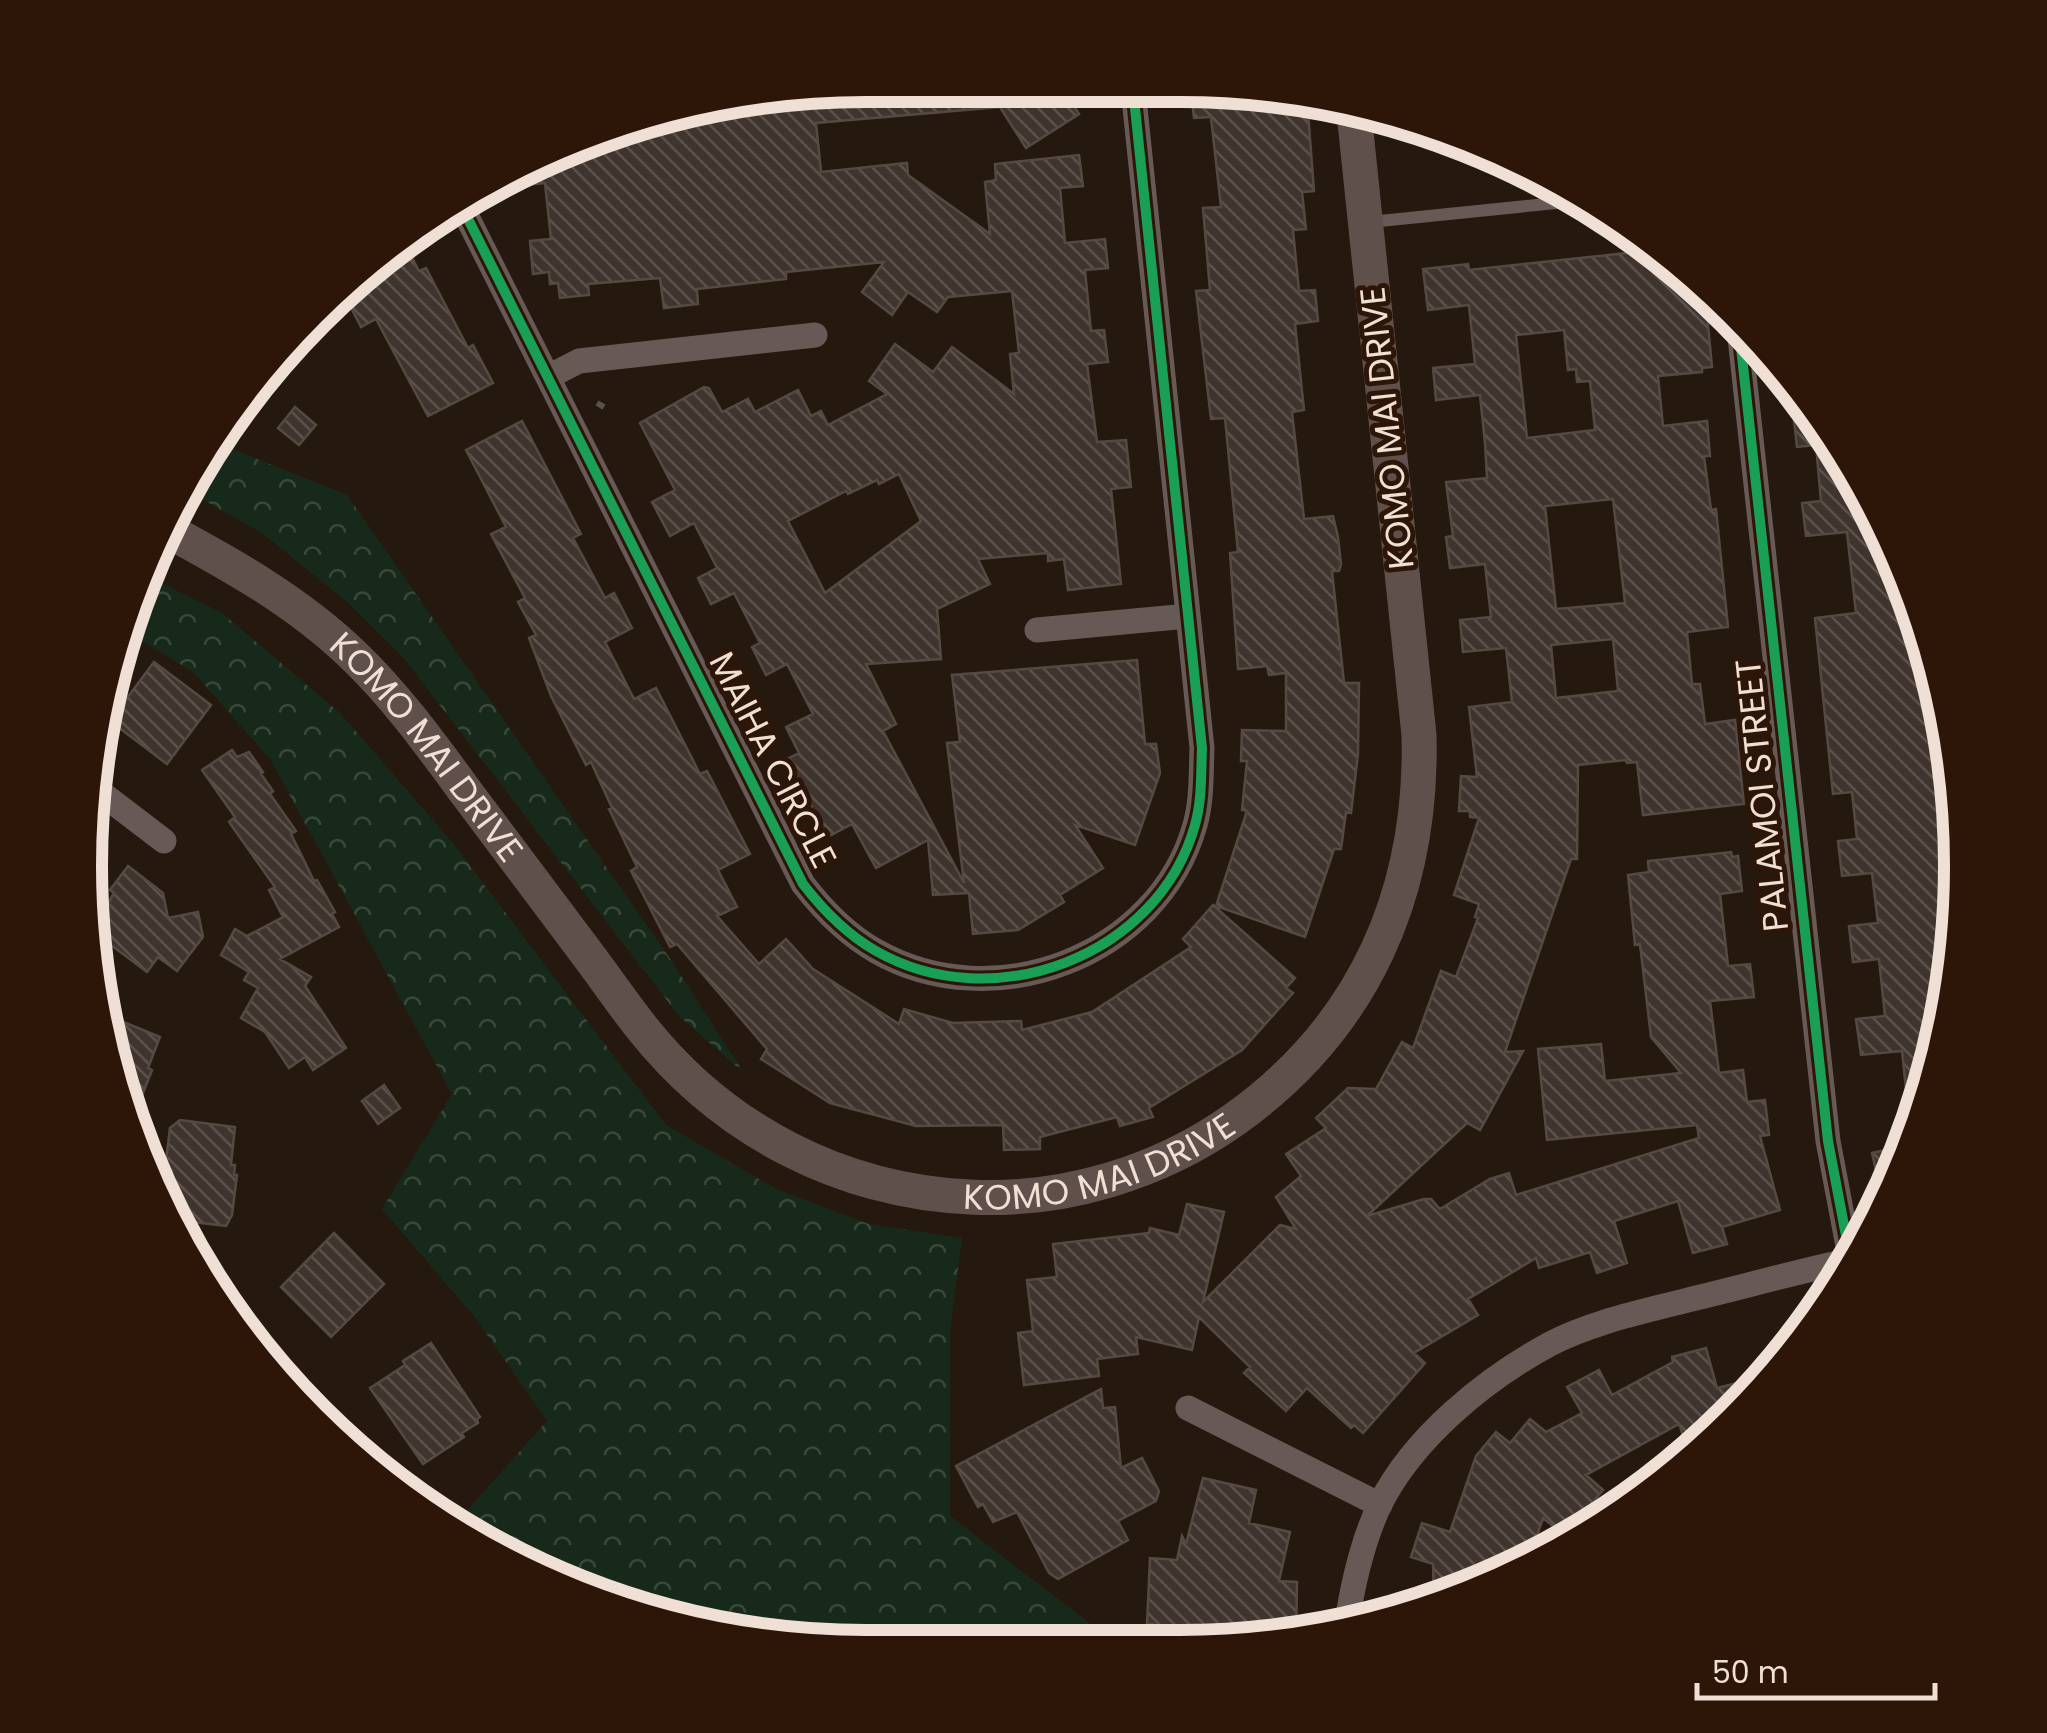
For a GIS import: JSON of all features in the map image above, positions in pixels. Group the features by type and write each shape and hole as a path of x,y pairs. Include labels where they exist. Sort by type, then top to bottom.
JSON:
{"main road":[{"name":"KOMO MAI DRIVE","path":"178,537 289,602 354,656 412,718 643,1030 688,1078 745,1126 816,1163 853,1177 944,1196 1038,1196 1100,1183 1147,1167 1214,1133 1287,1076 1343,1011 1365,976 1404,883 1415,837 1420,736 1355,123"}],"street":[{"name":"MAIHA CIRCLE","path":"466,216 802,884 850,933 877,952 916,968 956,978 1028,975 1092,951 1141,916 1158,896 1195,826 1200,790 1202,748 1134,103"},
{"path":"548,377 579,361 815,335"},
{"name":"PALAMOI STREET","path":"1741,348 1828,1142 1847,1239"},
{"path":"1037,630 1188,616"},
{"path":"106,797 164,840"},
{"path":"1350,1611 1362,1554 1380,1505 1418,1450 1460,1407 1504,1373 1552,1343 1618,1318 1831,1266"},
{"path":"1188,1408 1380,1505"}],"lane":[{"path":"1365,222 1559,204"}],"green space":[{"path":"228,447 347,495 669,957 744,1073 679,1016 402,656 346,601 262,533 198,497"},
{"path":"158,581 222,613 340,713 452,842 666,1125 776,1189 869,1224 962,1238 950,1332 950,1516 1094,1630 817,1629 717,1616 621,1590 574,1572 463,1515 547,1421 474,1316 382,1209 452,1094 270,759 193,672 138,639"}],"building":[{"path":"866,103 1072,103 1079,114 1026,148 1000,107 816,123 821,172 907,163 908,175 990,234 985,182 996,180 995,164 1079,155 1083,186 1060,188 1065,243 1105,239 1108,268 1085,270 1091,331 1104,330 1108,362 1087,364 1097,442 1126,440 1131,487 1111,489 1121,584 1068,590 1064,559 1048,561 1048,553 978,559 990,584 937,609 941,659 866,664 896,724 883,731 964,883 947,743 960,742 952,675 1137,660 1145,744 1156,744 1160,773 1135,845 1075,825 1103,868 1060,895 1064,902 1018,930 973,934 969,893 933,895 928,840 876,868 852,824 822,840 807,813 813,810 787,759 799,753 786,727 813,714 787,664 766,675 752,647 760,643 734,593 711,604 698,578 717,568 694,523 670,536 652,502 675,490 640,423 704,387 709,388 722,412 748,399 755,412 798,390 811,416 821,411 828,425 887,394 869,381 895,344 933,372 952,347 1014,394 1010,354 1019,353 1012,291 948,297 937,312 908,292 892,315 862,292 884,262 786,272 786,279 697,289 698,304 664,308 660,278 588,284 589,295 560,298 558,283 550,284 549,272 533,274 530,241 551,239 545,183 521,185 621,143 717,117 767,109","holes":["899,474 921,521 825,593 788,521 846,491 848,494"]},
{"path":"1192,103 1308,113 1314,191 1302,192 1306,229 1293,230 1299,291 1315,290 1318,321 1295,324 1304,410 1292,412 1304,519 1333,516 1341,564 1339,571 1332,571 1344,683 1359,683 1358,754 1351,813 1346,812 1341,849 1334,849 1305,937 1216,906 1247,811 1242,810 1247,761 1241,761 1242,730 1286,731 1286,673 1269,675 1267,666 1238,669 1230,553 1238,552 1225,418 1211,419 1196,291 1210,290 1203,208 1221,207 1211,117 1194,118"},
{"path":"1635,252 1707,313 1712,367 1702,368 1702,372 1658,376 1663,426 1707,421 1710,456 1704,456 1711,510 1716,509 1728,627 1687,632 1692,684 1700,684 1705,724 1735,720 1744,804 1643,815 1637,762 1578,765 1577,859 1571,859 1505,1052 1523,1051 1480,1130 1467,1123 1367,1216 1424,1199 1431,1199 1440,1209 1490,1179 1509,1173 1516,1195 1699,1138 1697,1125 1547,1140 1538,1049 1601,1044 1605,1081 1681,1073 1651,1037 1628,875 1649,872 1648,861 1731,852 1732,857 1738,856 1742,891 1720,894 1728,966 1750,964 1754,997 1710,1001 1719,1073 1743,1070 1747,1102 1765,1100 1769,1135 1760,1136 1780,1210 1722,1227 1727,1244 1693,1253 1678,1201 1614,1221 1627,1263 1597,1273 1590,1252 1539,1268 1536,1258 1468,1299 1478,1315 1414,1353 1425,1363 1363,1433 1354,1425 1351,1428 1307,1388 1286,1411 1244,1373 1250,1367 1199,1317 1192,1350 1136,1337 1138,1354 1097,1359 1099,1376 1024,1385 1018,1333 1033,1331 1027,1280 1057,1277 1053,1244 1149,1233 1150,1228 1179,1235 1187,1204 1224,1212 1203,1302 1280,1225 1296,1229 1276,1197 1301,1176 1286,1154 1326,1128 1316,1118 1348,1088 1376,1089 1402,1042 1413,1048 1441,971 1456,977 1478,918 1475,917 1479,904 1454,895 1479,818 1470,817 1470,811 1459,811 1461,776 1477,777 1469,707 1512,702 1506,648 1463,652 1460,620 1491,617 1485,564 1450,568 1446,537 1453,536 1446,482 1487,478 1485,443 1480,395 1436,400 1433,368 1475,364 1469,305 1428,310 1423,269 1468,264 1469,270","holes":["1564,330 1568,370 1576,369 1577,382 1590,381 1595,430 1527,438 1516,335","1613,499 1625,603 1556,609 1545,506","1613,639 1618,691 1556,698 1551,645"]},
{"path":"410,254 419,271 426,268 468,348 473,345 493,383 428,416 376,319 361,327 349,304"},
{"path":"295,407 316,425 299,445 278,428"},
{"path":"1793,412 1816,442 1866,529 1904,621 1930,717 1943,816 1938,817 1944,872 1943,916 1930,1016 1907,1101 1902,1051 1861,1055 1856,1019 1885,1016 1879,959 1853,962 1849,926 1878,923 1872,873 1842,876 1838,841 1857,839 1852,792 1833,794 1815,618 1856,613 1847,532 1806,536 1802,503 1821,501 1816,445 1797,447"},
{"path":"522,421 581,534 573,538 605,598 614,593 632,628 605,642 634,699 656,688 700,774 707,771 750,854 718,870 737,907 717,916 759,964 786,939 813,969 899,1024 904,1009 953,1023 1021,1021 1022,1030 1092,1012 1191,947 1183,939 1213,905 1295,978 1286,988 1293,993 1242,1050 1149,1108 1153,1117 1120,1126 1117,1117 1040,1137 1040,1149 1004,1150 1003,1125 916,1126 830,1103 761,1059 767,1049 677,944 670,947 631,871 637,867 609,809 612,808 591,762 586,765 551,696 529,638 536,635 518,602 525,598 491,534 506,527 466,450"},
{"path":"154,662 211,705 167,764 116,725 119,709"},
{"path":"232,750 237,757 249,752 263,772 273,791 270,794 296,831 291,834 314,881 317,880 335,912 332,914 339,927 280,959 311,977 305,986 346,1048 313,1070 305,1057 289,1068 265,1032 241,1018 258,988 244,980 249,972 221,955 235,929 247,936 283,917 269,890 275,887 229,822 235,817 202,770"},
{"path":"128,866 163,893 168,918 198,912 203,937 177,971 158,957 147,972 107,942 104,911 114,893 110,890"},
{"path":"118,1020 160,1037 148,1068 152,1070 140,1101"},
{"path":"384,1085 400,1108 378,1124 362,1101"},
{"path":"180,1120 235,1127 231,1165 235,1165 237,1175 232,1215 226,1226 191,1222 171,1181 172,1170 165,1168 170,1128"},
{"path":"1890,1149 1878,1178 1872,1153"},
{"path":"334,1233 384,1284 331,1337 281,1287"},
{"path":"431,1343 480,1417 478,1423 462,1433 464,1437 423,1464 370,1388"},
{"path":"1706,1348 1717,1388 1745,1381 1685,1440 1679,1424 1586,1475 1603,1490 1581,1516 1558,1530 1543,1518 1534,1543 1434,1587 1433,1564 1411,1557 1422,1523 1450,1532 1476,1456 1496,1432 1510,1443 1530,1419 1546,1432 1582,1413 1567,1387 1599,1370 1612,1395 1673,1362 1672,1357"},
{"path":"1101,1389 1103,1408 1115,1407 1121,1468 1142,1458 1159,1491 1156,1501 1118,1521 1128,1540 1058,1579 1049,1573 1017,1512 993,1522 983,1504 978,1507 956,1466"},
{"path":"1203,1478 1256,1490 1249,1523 1290,1532 1279,1581 1297,1582 1296,1621 1230,1629 1153,1630 1153,1624 1147,1624 1150,1558 1177,1560 1182,1536 1186,1544"}],"cycle path":[{"path":"466,216 803,884 836,921 876,951 922,970 970,978 1019,975 1066,963 1109,941 1146,910 1175,871 1199,806 1202,748 1134,103"},
{"path":"1741,348 1828,1141 1847,1239"}]}
